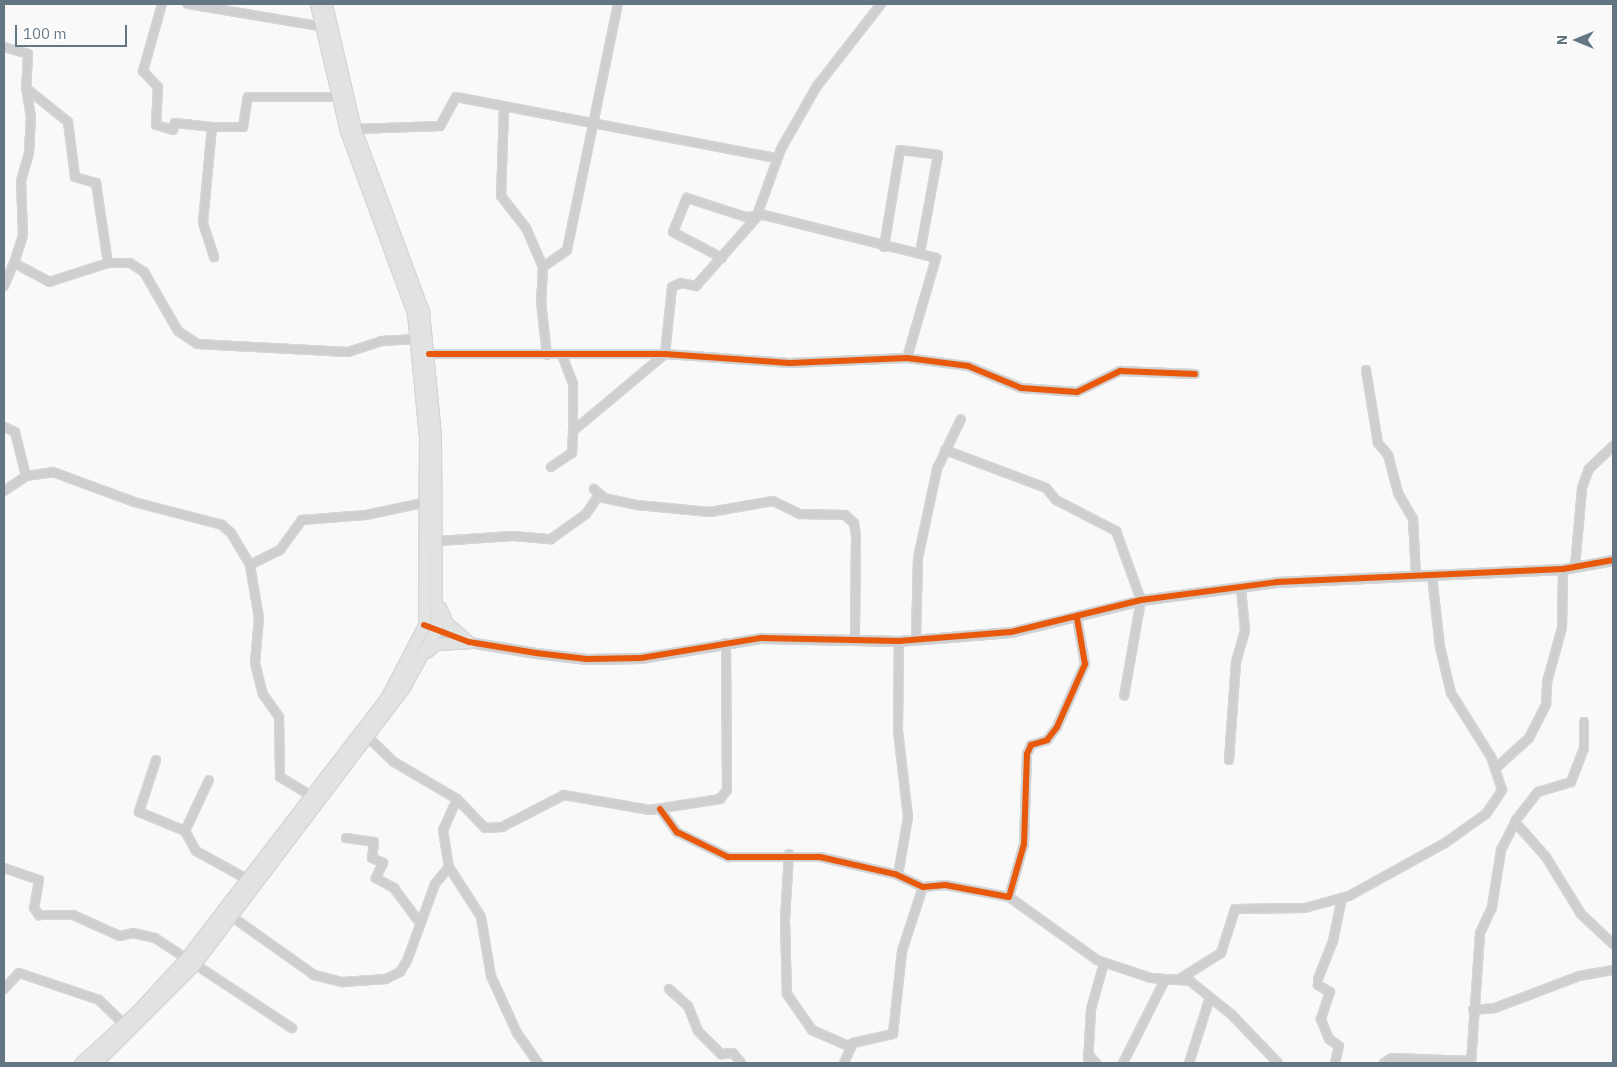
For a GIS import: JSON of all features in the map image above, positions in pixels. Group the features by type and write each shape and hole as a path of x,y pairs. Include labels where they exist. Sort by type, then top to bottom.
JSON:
{"main road":[{"path":"80,1063 190,962 247,879 386,698 424,625 427,502 417,339 407,292 336,96 318,26 316,4"},
{"path":"96,1063 231,916 368,737 427,652 436,629 438,541 429,354 417,288 355,129 326,4"},
{"path":"438,595 447,623 469,642"},
{"path":"427,652 436,644 469,642"}],"street":[{"path":"162,4 142,63 145,74 158,86 156,125 173,130 175,123 212,127 243,127 248,96 336,96"},
{"path":"188,4 318,26"},
{"path":"543,267 567,250 592,122 618,4"},
{"path":"573,430 665,354 672,287 681,283 696,286 756,218 777,158 817,86 881,4"},
{"path":"4,47 28,54 26,88 31,118 29,153 21,181 23,235 4,286"},
{"path":"26,88 68,122 75,177 96,183 108,263"},
{"path":"355,129 440,126 456,97 777,158"},
{"path":"504,106 501,196 526,228 543,267 541,302 548,355"},
{"path":"212,127 204,223 214,256"},
{"path":"884,247 900,150 938,155 920,253"},
{"path":"722,258 673,232 687,198 756,218 764,215 884,247 920,253 936,258 907,358"},
{"path":"14,263 49,282 108,263 130,263 144,272 178,331 197,344 348,352 382,341 417,339"},
{"path":"429,354 665,354 790,363 907,358 968,366 1021,388 1077,392 1120,372 1195,374"},
{"path":"551,467 572,453 573,384 562,355"},
{"path":"1366,370 1378,443 1388,455 1398,493 1413,519 1416,576"},
{"path":"916,638 918,558 945,450 961,419"},
{"path":"4,427 15,432 26,476"},
{"path":"1575,567 1582,488 1589,469 1613,446"},
{"path":"945,450 1046,488 1056,500 1116,531 1141,600 1124,696"},
{"path":"4,491 26,476 53,472 134,502 222,525 250,565 259,618 255,663 263,694 279,717 280,777 312,796"},
{"path":"438,541 513,536 551,539 586,514 596,492 604,498 637,505 710,512 773,501 800,514 845,515 854,524 856,536 855,640"},
{"path":"250,565 280,550 302,520 366,515 427,502"},
{"path":"424,625 469,642 587,659 641,658 761,638 899,641 916,638 1011,632 1077,618 1141,600 1241,588 1416,576 1563,569 1613,560"},
{"path":"1496,768 1529,738 1546,704 1546,682 1562,628 1563,569"},
{"path":"1178,980 1221,953 1235,909 1305,908 1342,898 1446,843 1486,814 1502,790 1496,768 1451,694 1440,647 1432,576"},
{"path":"1229,760 1236,662 1245,630 1241,588"},
{"path":"1009,897 1024,844 1027,754 1030,745 1046,740 1057,727 1085,664 1077,618"},
{"path":"898,875 908,817 898,730 899,641"},
{"path":"368,737 394,762 457,799 485,828 502,827 564,795 660,809 720,799 727,790 726,643"},
{"path":"1384,1063 1392,1058 1471,1062 1473,1010 1480,933 1492,907 1501,850 1515,822 1538,792 1571,782 1584,748 1584,722"},
{"path":"156,760 139,812 185,831 196,851 247,879"},
{"path":"185,831 209,780"},
{"path":"457,799 443,830 449,867 481,917 490,976 517,1033 538,1063"},
{"path":"660,809 677,832 728,857 789,854 898,875 924,887 945,885 1009,897 1104,963 1165,980 1190,981 1210,997 1278,1063"},
{"path":"1515,822 1546,857 1580,914 1613,944"},
{"path":"346,838 374,842 372,858 383,862 376,878 394,888 420,923"},
{"path":"789,854 785,920 787,994 812,1030 851,1047"},
{"path":"231,916 314,976 343,982 386,979 400,972 434,884 449,867"},
{"path":"4,868 39,880 34,908 40,915 82,917 120,936 141,934 190,962 292,1028"},
{"path":"844,1063 853,1043 893,1034 902,952 924,887"},
{"path":"1335,1063 1339,1046 1329,1039 1321,1019 1330,992 1318,985 1318,979 1333,941 1342,898"},
{"path":"1088,1063 1091,1009 1104,963"},
{"path":"1473,1010 1495,1008 1579,976 1613,970"},
{"path":"4,989 19,973 99,1000 124,1024"},
{"path":"1123,1063 1165,980"},
{"path":"669,989 688,1006 698,1031 722,1054 733,1053 741,1063"},
{"path":"1189,1063 1210,997"},
{"path":"1088,1054 1096,1063"}],"cycle path":[{"path":"429,354 665,354 790,363 907,358 968,366 1021,388 1077,392 1120,371 1195,374"},
{"path":"424,625 469,642 536,653 587,659 641,658 761,638 899,641 1011,632 1141,600 1277,582 1563,569 1613,560"},
{"path":"660,809 677,832 728,857 820,857 895,874 923,887 945,885 1009,897 1024,844 1027,754 1031,745 1047,740 1057,727 1085,664 1077,618"}]}
